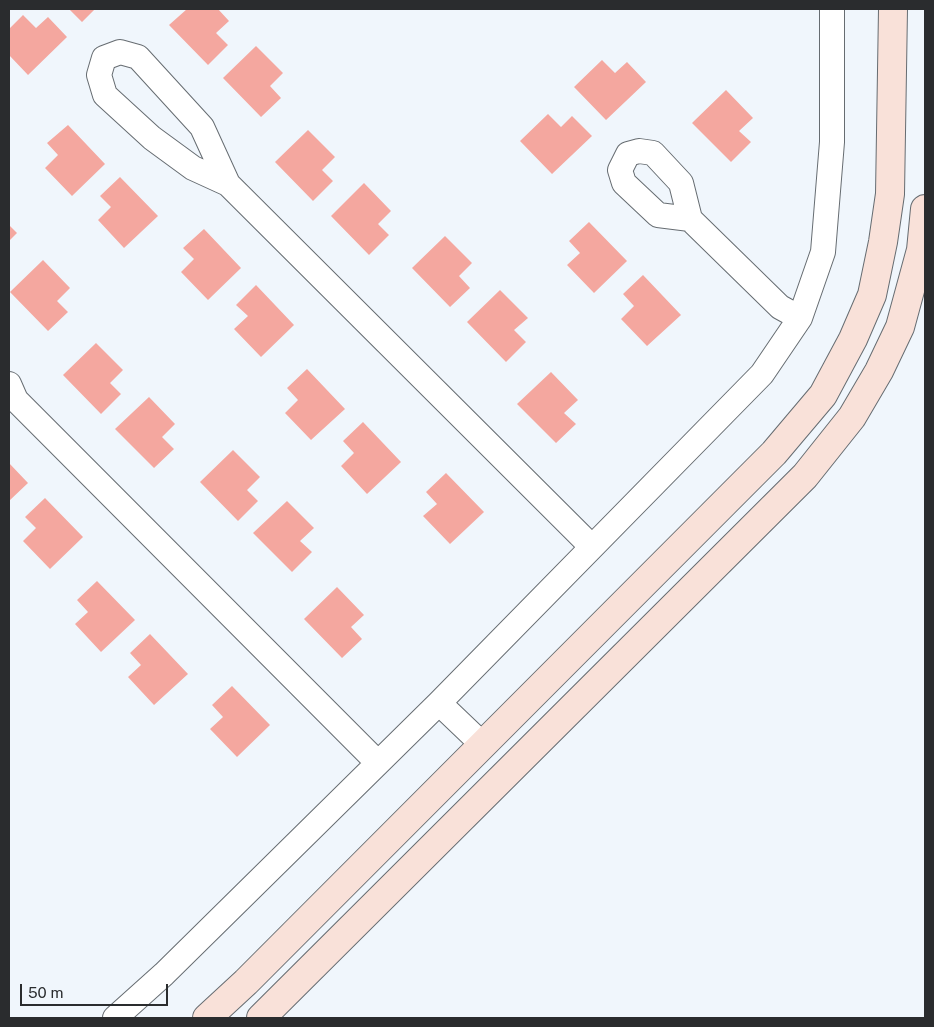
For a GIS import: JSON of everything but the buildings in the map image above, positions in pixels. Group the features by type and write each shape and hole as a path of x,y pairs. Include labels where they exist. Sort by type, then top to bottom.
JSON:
{"main road":[{"path":"207,1018 246,982 774,453 823,395 853,339 872,295 883,242 890,194 893,9"},
{"path":"261,1018 805,476 852,416 880,371 900,326 921,250 925,210"},
{"path":"271,955 300,980"}],"street":[{"path":"115,1018 164,974 439,703 762,374 800,318 823,252 832,142 832,9"},
{"path":"228,184 193,168 152,138 105,95 99,75 104,58 120,52 138,57 202,128 228,184 592,548"},
{"path":"690,219 780,307 800,318"},
{"path":"11,393 377,762"},
{"path":"439,703 483,745"}]}
